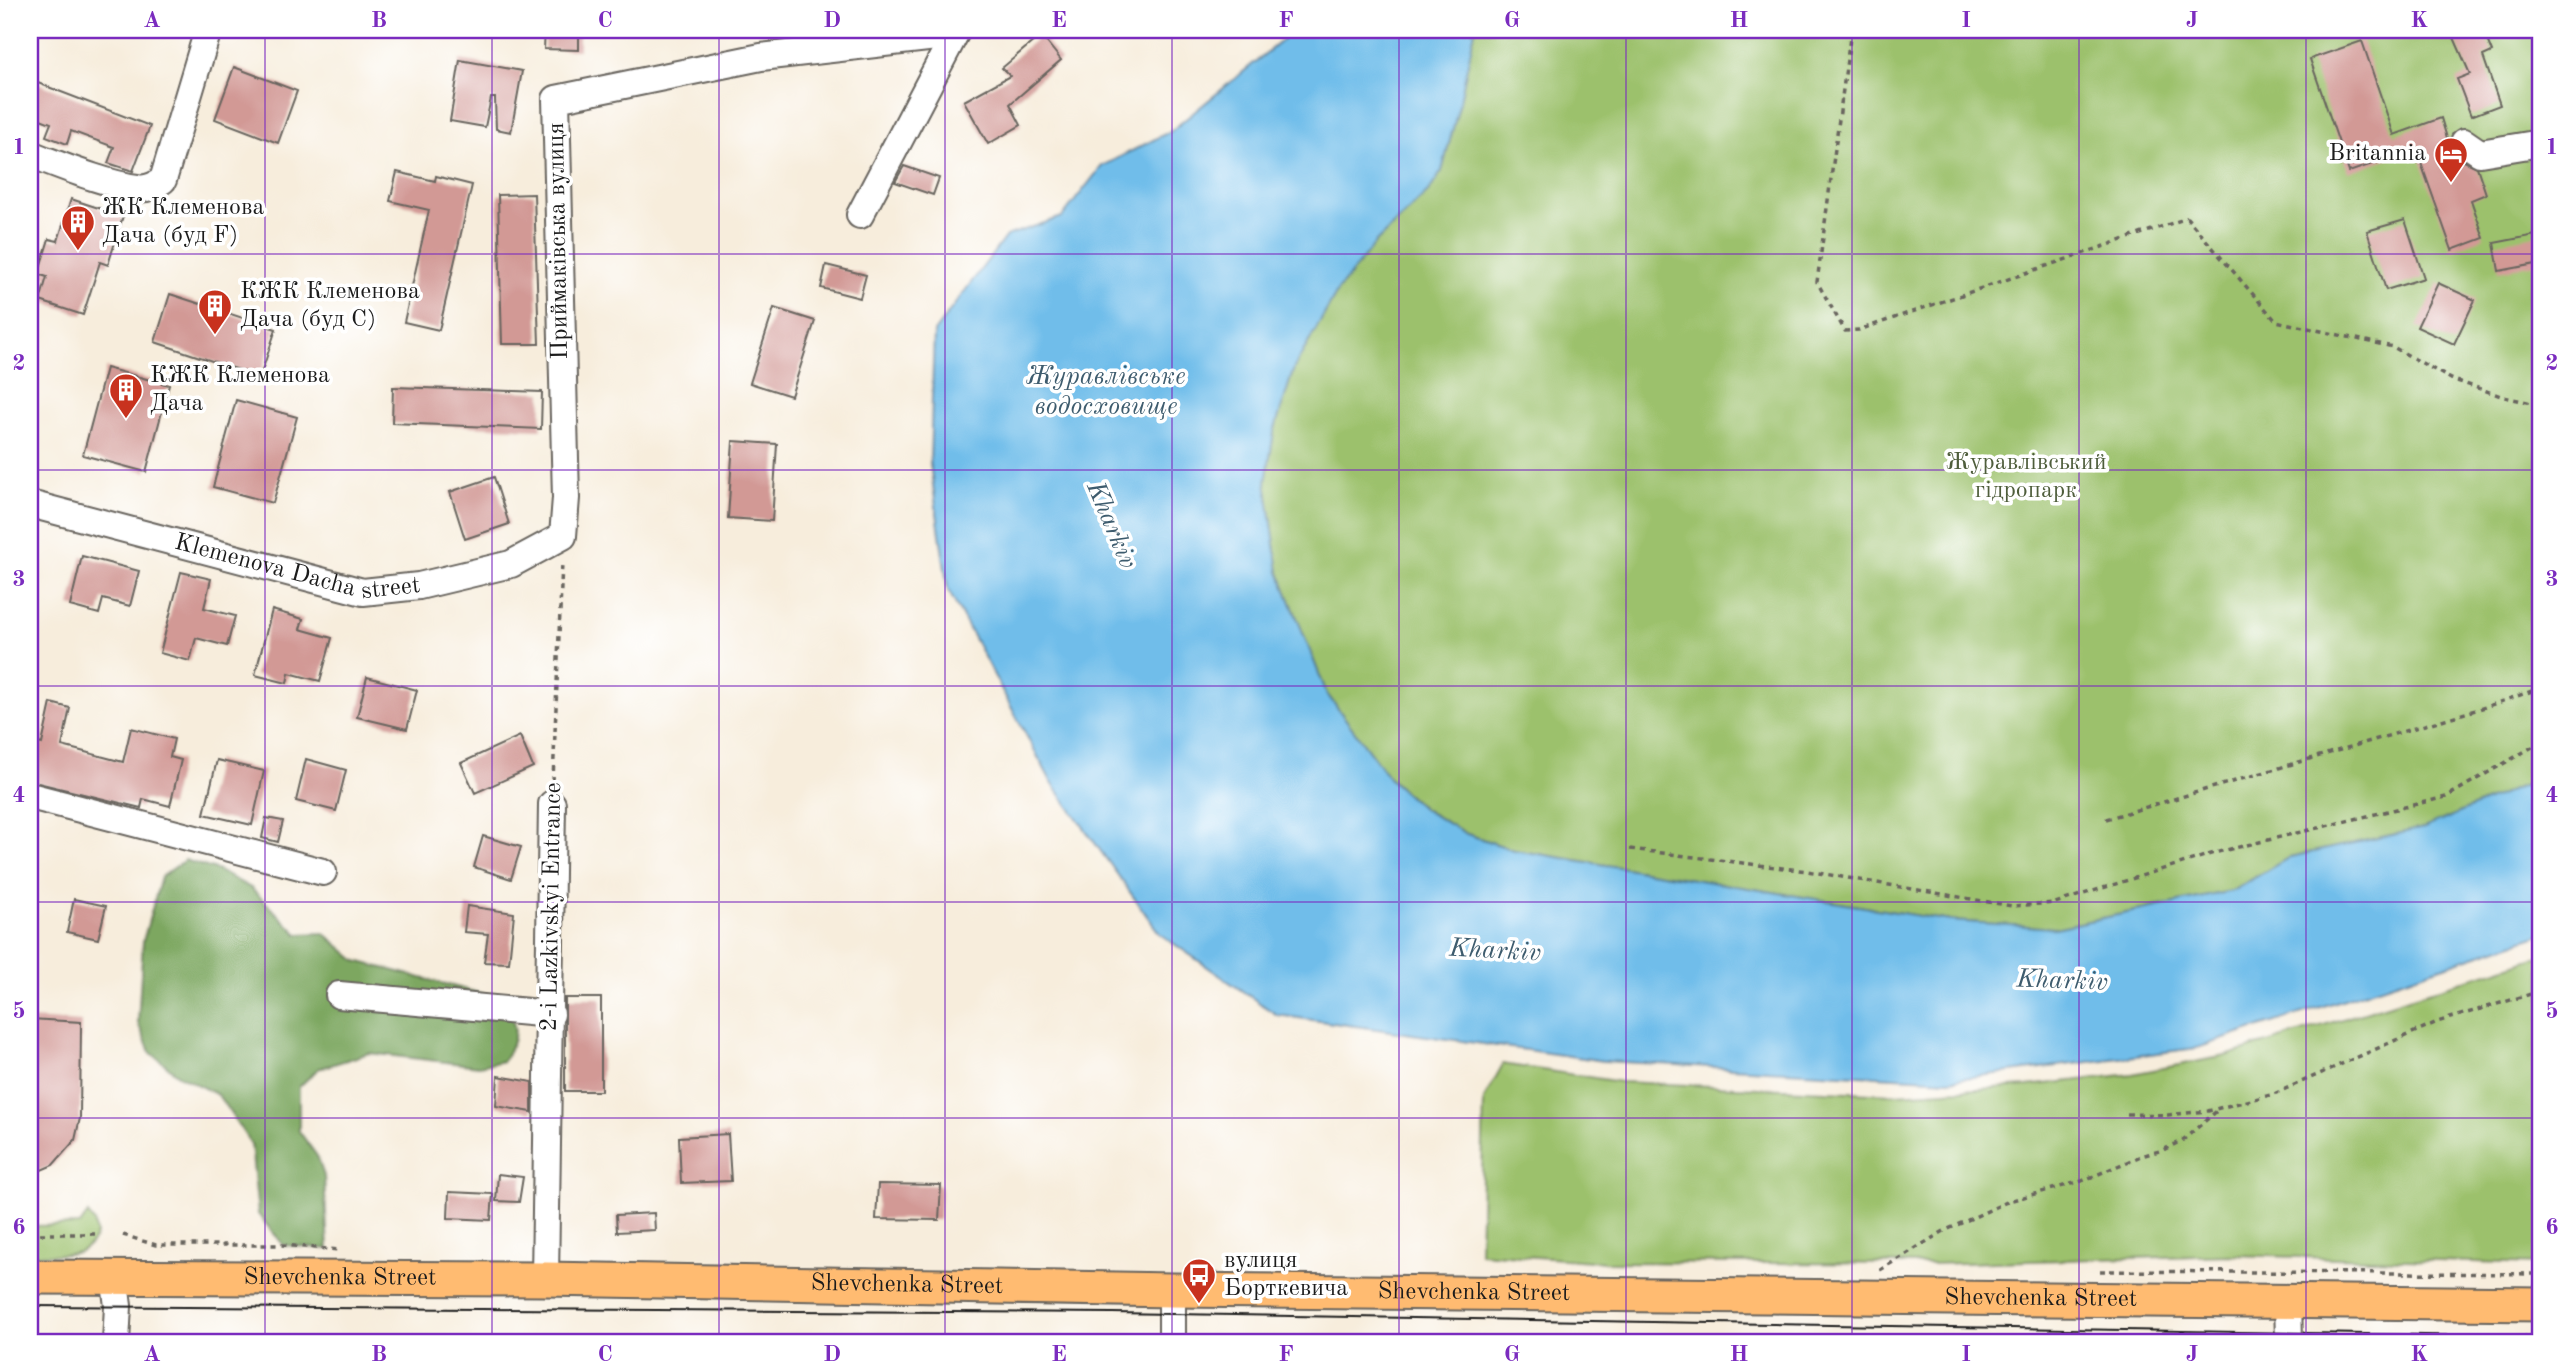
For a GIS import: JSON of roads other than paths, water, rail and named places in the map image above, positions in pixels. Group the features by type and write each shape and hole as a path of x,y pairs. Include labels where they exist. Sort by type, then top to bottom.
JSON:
{"main road":[{"name":"Shevchenka Street","path":"30,1277 114,1275 545,1279 1172,1290 2541,1304"}],"street":[{"path":"30,153 68,168 138,189 152,188 163,180 208,30"},
{"path":"860,215 956,32"},
{"name":"Приймаківська вулиця","path":"563,536 566,498 556,99 761,57 956,32"},
{"path":"2464,142 2480,153 2541,143"},
{"name":"Klemenova Dacha street","path":"30,504 363,592 419,586 511,565 563,536"},
{"path":"30,796 323,872"},
{"name":"2-i Lazkivskyi Entrance","path":"545,1279 552,804"},
{"path":"338,995 551,1014"},
{"path":"114,1275 118,1306 116,1342"},
{"path":"1172,1290 1172,1342"},
{"path":"2288,1301 2290,1342"}],"water":[{"name":"Журавлівське водосховище","path":"1287,30 1475,30 1442,171 1429,191 1376,242 1338,290 1294,368 1274,432 1266,482 1279,572 1327,694 1390,779 1423,809 1467,834 1514,850 1951,921 2055,928 2232,891 2290,857 2424,828 2541,778 2541,934 2197,1048 1949,1080 1604,1061 1277,1015 1160,934 1052,783 948,590 930,464 934,332 1006,236 1062,217 1102,166 1171,131 1282,40"}],"tram line":[{"path":"30,1306 1112,1313 2541,1337"}],"place":[{"name":"Britannia","path":"2451,184"},
{"name":"ЖК Клеменова Дача (буд F)","path":"78,252"},
{"name":"КЖК Клеменова Дача (буд С)","path":"215,336"},
{"name":"КЖК Клеменова Дача","path":"126,420"},
{"name":"вулиця Борткевича","path":"1199,1305"}],"park label":[{"name":"Журавлівський гідропарк","path":"2026,477"}],"water label":[{"name":"Kharkiv","path":"1111,525"},
{"name":"Kharkiv","path":"1495,951"},
{"name":"Kharkiv","path":"2062,981"}]}
